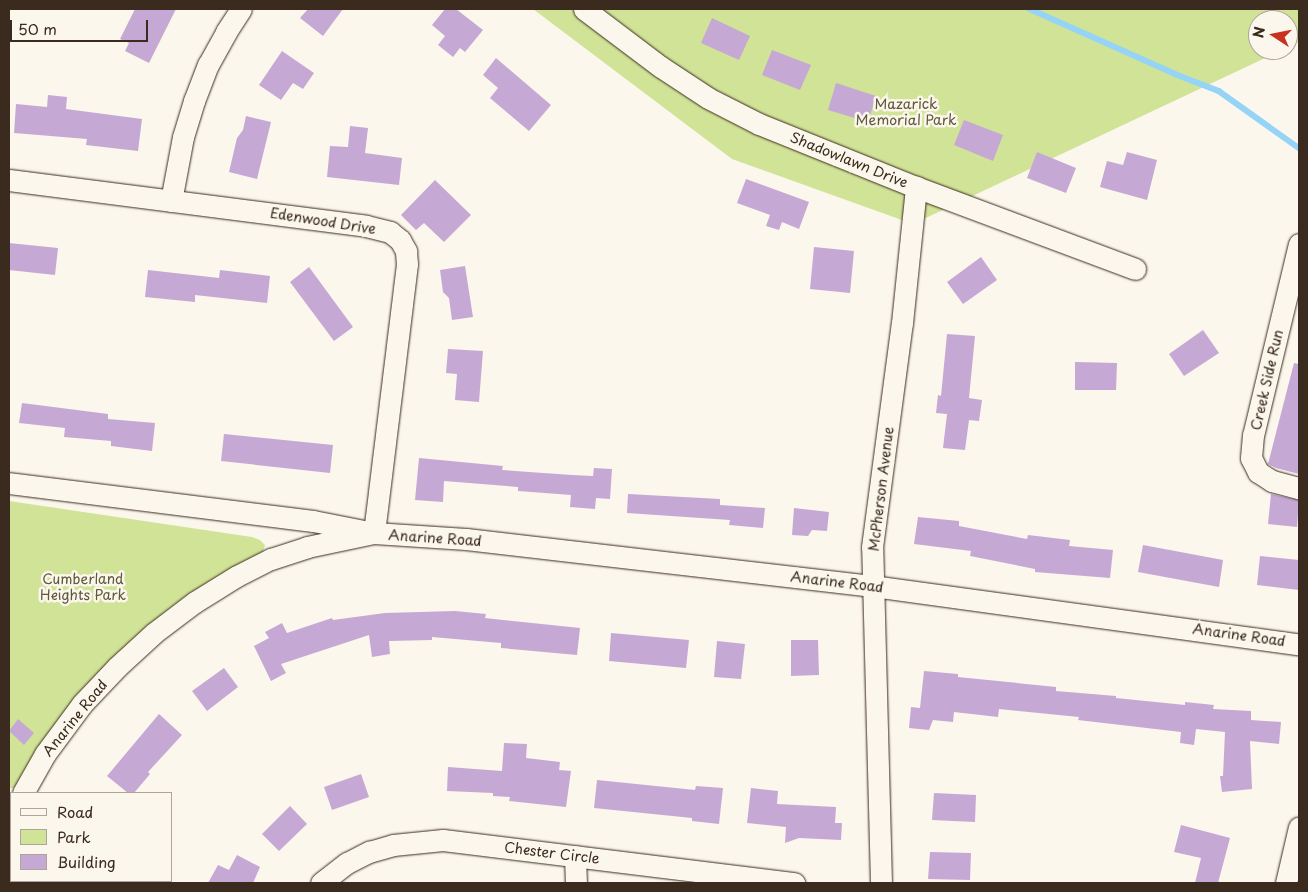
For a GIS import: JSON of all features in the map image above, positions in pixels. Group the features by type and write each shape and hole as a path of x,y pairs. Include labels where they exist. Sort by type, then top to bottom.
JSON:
{"street":[{"path":"171,201 183,137 194,101 208,66 226,32 242,9"},
{"name":"Shadowlawn Drive","path":"584,9 661,67 708,98 759,124 916,187 1135,269"},
{"name":"Edenwood Drive","path":"9,180 366,226 390,232 400,240 406,251 407,264 374,533"},
{"name":"McPherson Avenue","path":"882,883 872,547 902,323 916,187"},
{"name":"Creek Side Run","path":"1299,244 1253,435 1251,458 1258,472 1272,481 1299,488"},
{"name":"Anarine Road","path":"9,483 313,522 374,533 476,540 873,586 1299,644"},
{"name":"Anarine Road","path":"24,792 45,754 82,704 117,667 154,633 237,576 272,559 307,547 374,533"},
{"path":"1286,883 1299,827"},
{"name":"Chester Circle","path":"321,883 347,863 369,852 418,841 443,840 794,883"},
{"path":"575,856 576,883"}],"green space":[{"name":"Mazarick Memorial Park","path":"533,9 1299,9 1299,42 1298,10 1248,10 1248,60 1261,60 913,224 732,159"},
{"name":"Cumberland Heights Park","path":"9,501 252,537 260,540 265,545 262,555 178,609 15,788 9,788"}],"building":[{"path":"135,9 176,9 149,63 125,51 129,43 120,39"},
{"path":"308,9 343,9 323,36 300,18"},
{"path":"445,9 456,9 483,30 465,52 460,48 453,57 438,45 445,36 432,25"},
{"path":"712,18 750,36 739,60 701,43"},
{"path":"772,50 811,65 800,90 762,75"},
{"path":"282,51 314,73 303,89 293,83 281,100 259,85"},
{"path":"496,58 551,105 529,131 490,98 498,88 483,75"},
{"path":"836,83 876,96 868,122 828,110"},
{"path":"48,95 67,97 66,109 142,119 138,151 86,145 87,139 14,133 16,104 47,107"},
{"path":"246,116 271,122 257,179 229,172 237,138 243,130"},
{"path":"964,120 1003,135 993,161 954,145"},
{"path":"350,126 368,128 365,153 402,158 399,185 327,177 330,146 348,147"},
{"path":"1037,152 1076,168 1066,193 1027,178"},
{"path":"1127,152 1157,160 1147,200 1100,187 1107,161 1123,165"},
{"path":"746,179 809,202 799,229 782,222 779,230 766,226 770,215 737,203"},
{"path":"435,180 471,215 444,242 424,223 416,230 401,215"},
{"path":"9,243 58,248 55,275 9,270"},
{"path":"814,247 854,251 850,293 810,289"},
{"path":"981,257 997,280 963,304 947,282"},
{"path":"465,266 473,317 452,320 449,298 443,292 440,270"},
{"path":"309,267 353,327 334,341 290,282"},
{"path":"148,270 219,278 220,270 270,276 267,303 195,295 195,302 145,297"},
{"path":"1203,330 1219,353 1184,376 1169,354"},
{"path":"947,334 975,336 969,398 982,400 979,421 969,420 965,450 943,448 947,414 936,413 938,395 941,396"},
{"path":"448,349 483,351 479,402 455,400 457,374 446,373"},
{"path":"1075,362 1117,363 1116,390 1075,390"},
{"path":"1294,363 1299,364 1299,474 1268,464"},
{"path":"22,403 108,414 108,419 155,423 152,451 111,446 111,441 64,437 65,428 19,423"},
{"path":"224,434 333,445 330,473 221,461"},
{"path":"419,458 503,466 502,470 572,475 593,476 594,468 612,469 610,499 596,498 595,509 570,507 571,495 518,491 518,487 444,481 443,502 415,500"},
{"path":"628,494 720,499 720,505 765,508 763,528 729,525 730,520 627,513"},
{"path":"1271,494 1299,500 1297,527 1268,524"},
{"path":"794,508 829,512 827,531 812,530 808,536 792,535"},
{"path":"918,517 959,521 959,526 1027,539 1028,535 1070,540 1069,546 1113,550 1110,578 1035,572 1035,569 970,556 971,551 914,544"},
{"path":"1143,545 1223,560 1219,587 1138,572"},
{"path":"1260,556 1299,560 1299,590 1257,585"},
{"path":"455,611 486,614 485,618 580,628 577,655 501,648 501,643 432,637 432,640 389,641 390,654 372,657 369,635 281,664 286,673 271,681 254,646 269,638 265,632 282,623 287,633 332,618 333,620 385,613"},
{"path":"611,633 689,640 686,668 609,661"},
{"path":"791,640 818,640 819,675 791,676"},
{"path":"717,641 745,644 741,679 714,677"},
{"path":"224,668 238,687 207,711 192,691"},
{"path":"924,671 958,674 958,677 1056,687 1056,691 1116,696 1116,698 1185,705 1185,702 1214,705 1213,709 1251,711 1251,720 1281,722 1279,744 1250,741 1252,789 1222,792 1220,776 1223,776 1225,732 1196,729 1194,745 1180,743 1181,732 1078,720 1079,717 999,709 998,717 954,712 953,722 933,720 929,730 909,728 911,707 920,708"},
{"path":"159,714 182,735 148,772 150,774 135,792 127,792 107,776"},
{"path":"18,719 34,733 24,745 9,731"},
{"path":"504,743 527,744 526,758 560,762 559,770 571,771 566,807 509,801 510,797 493,796 493,793 447,791 448,767 502,771"},
{"path":"361,774 369,797 332,810 324,787"},
{"path":"597,780 695,790 696,786 723,788 719,824 692,821 692,818 594,808"},
{"path":"751,788 778,791 777,804 836,807 835,823 842,823 841,840 799,838 785,843 786,827 747,823"},
{"path":"934,793 976,795 975,822 932,820"},
{"path":"290,806 307,824 279,851 262,834"},
{"path":"1181,825 1230,838 1218,883 1195,883 1201,858 1174,852"},
{"path":"930,852 971,853 970,880 928,879"},
{"path":"237,855 260,867 253,883 208,883 218,865 229,870"}],"waterway":[{"path":"1030,9 1175,74 1219,91 1299,148"}]}
